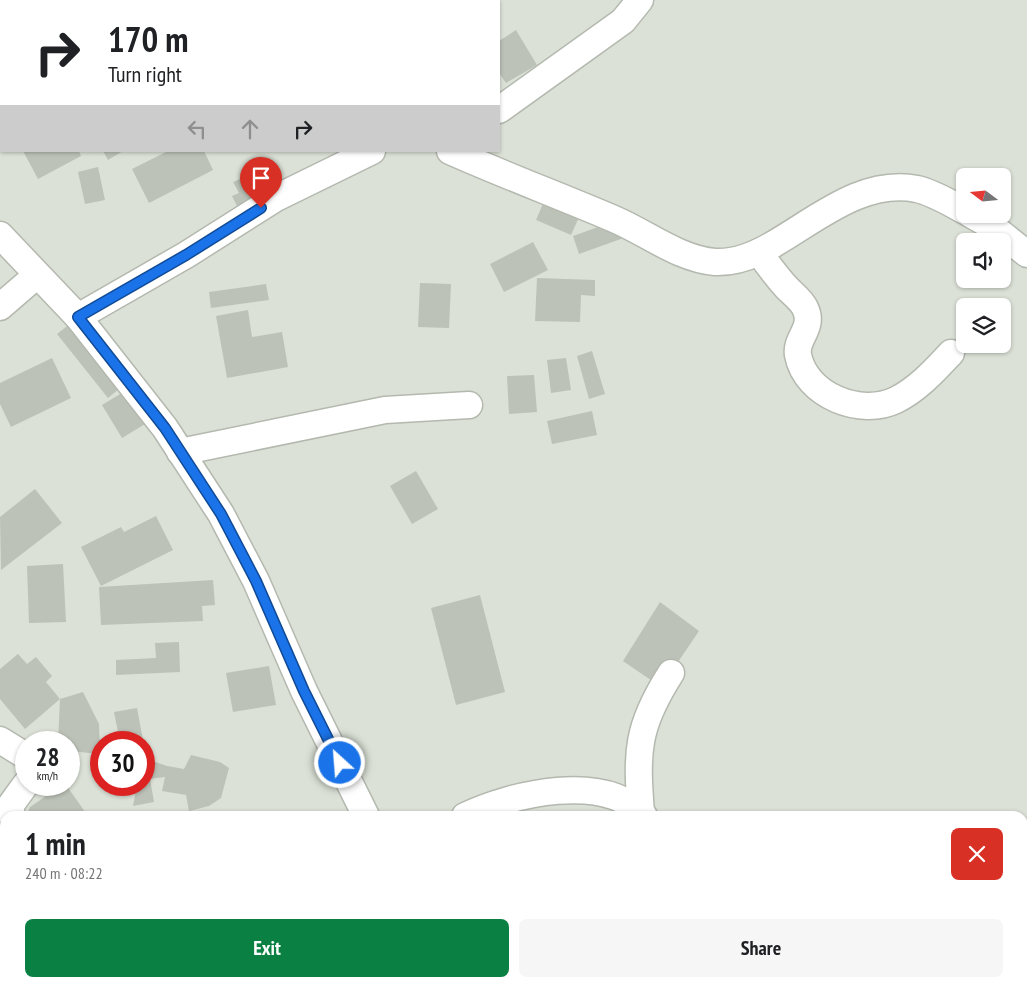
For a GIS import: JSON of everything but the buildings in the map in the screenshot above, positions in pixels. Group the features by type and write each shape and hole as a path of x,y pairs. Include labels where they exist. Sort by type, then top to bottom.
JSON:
{"street":[{"path":"500,109 623,21 640,0"},
{"path":"78,317 186,255 276,198 370,152"},
{"path":"452,152 616,220 694,258 716,262 738,260 759,252 839,204 869,191 894,188 917,189 956,207"},
{"path":"986,223 1027,254"},
{"path":"0,235 78,317 165,428 221,514 256,581 304,691 364,811"},
{"path":"759,252 771,270 805,306 808,327 799,347 798,355 809,379 832,399 863,405 886,404 918,385 951,353"},
{"path":"0,307 38,274"},
{"path":"180,452 385,410 469,405"},
{"path":"643,811 638,774 640,737 655,697 671,673"},
{"path":"0,740 15,749"},
{"path":"475,811 485,806 524,797 551,792 580,790 608,795 627,802 639,811"},
{"path":"11,811 10,806 17,796"}],"route":[{"path":"261,208 186,255 78,317 165,428 221,514 256,581 304,691 340,763"}]}
